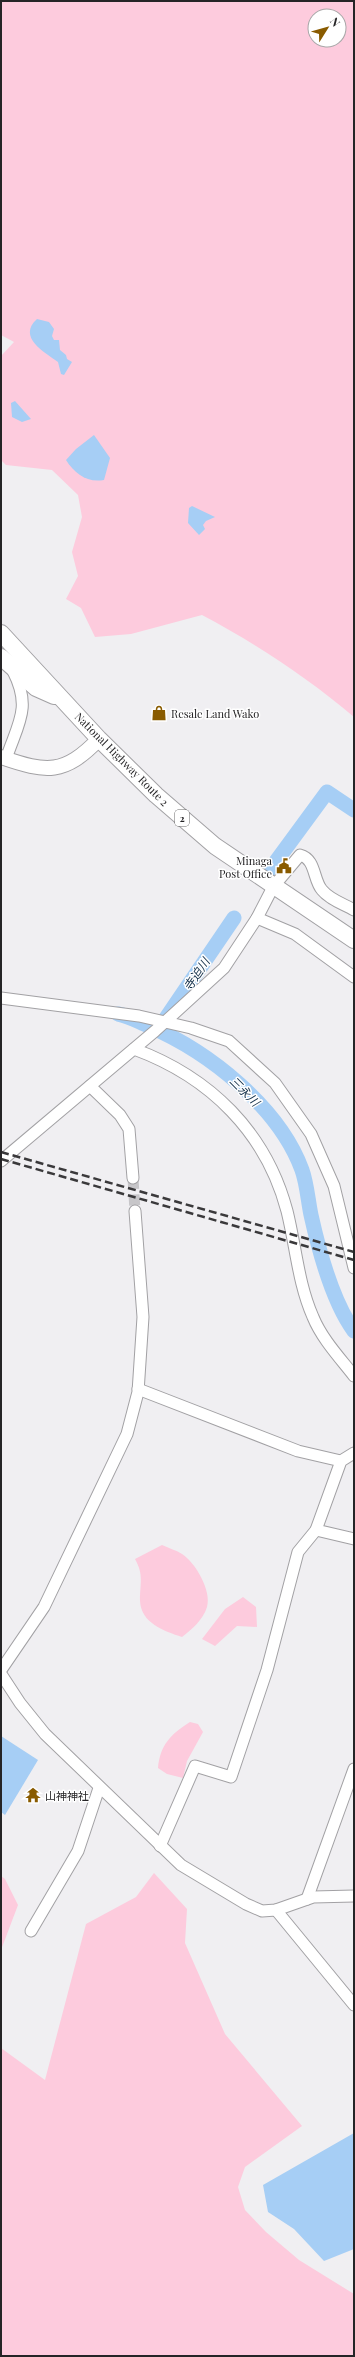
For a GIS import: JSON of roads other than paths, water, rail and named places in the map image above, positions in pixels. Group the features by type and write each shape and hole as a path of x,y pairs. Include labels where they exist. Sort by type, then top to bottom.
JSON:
{"highway":[{"name":"National Highway Route 2","path":"3,635 99,739 156,794 215,846 354,940"},
{"path":"5,661 36,688 63,700"},
{"name":"National Highway Route 2","path":"274,887 354,949"}],"main road":[{"path":"3,758 43,768 60,767 76,762 99,739"}],"street":[{"path":"3,758 24,707 18,681 5,661"},
{"path":"1,1161 134,1049 224,968 257,918 274,887 294,860 300,855 305,856 310,861 321,889 328,896 354,910"},
{"path":"257,918 294,934 354,977"},
{"path":"1,998 139,1016 191,1028 229,1041 274,1083 311,1134 324,1159 334,1186 354,1268"},
{"path":"134,1049 175,1068 216,1097 238,1116 263,1150 287,1211 300,1282 313,1318 329,1344 354,1376"},
{"path":"90,1086 120,1115 129,1129 133,1178"},
{"path":"1,1670 44,1606 127,1434 138,1389 142,1317 135,1211"},
{"path":"138,1389 298,1451 341,1460 354,1453"},
{"path":"160,1846 195,1766 231,1778 267,1670 298,1552 316,1530 341,1460"},
{"path":"316,1530 354,1539"},
{"path":"1,1674 20,1704 45,1734 181,1866 246,1904 262,1910 276,1910 307,1899 354,1896"},
{"path":"307,1899 354,1769"},
{"path":"31,1931 78,1851 100,1788"},
{"path":"276,1910 354,2005"}],"water":[{"path":"37,319 49,322 54,329 52,336 54,340 59,340 60,350 66,355 67,359 72,362 64,375 61,374 58,362 40,349 31,338 30,332"},
{"path":"15,401 31,419 22,422 12,417 11,403"},
{"path":"94,435 110,458 104,480 98,481 87,479 77,473 66,460 76,449"},
{"path":"192,506 215,517 206,521 203,525 205,529 199,535 188,523 189,508"},
{"path":"1,1736 38,1760 5,1815 1,1812"},
{"path":"354,2133 354,2249 324,2261 294,2229 268,2212 263,2185"}],"waterway":[{"name":"寺迫川","path":"269,871 327,792 354,810"},
{"name":"寺迫川","path":"162,1024 234,918"},
{"name":"三永川","path":"118,1014 134,1019 172,1037 218,1066 239,1084 277,1125 291,1147 302,1170 322,1260 339,1305 354,1331"}],"tunnel":[{"path":"133,1178 135,1211"}],"railway":[{"path":"1,1152 354,1252"},
{"path":"1,1159 354,1260"}],"place":[{"name":"Resale Land Wako","path":"159,713"},
{"name":"Minaga Post Office","path":"284,866"},
{"name":"山神神社","path":"33,1795"}]}
